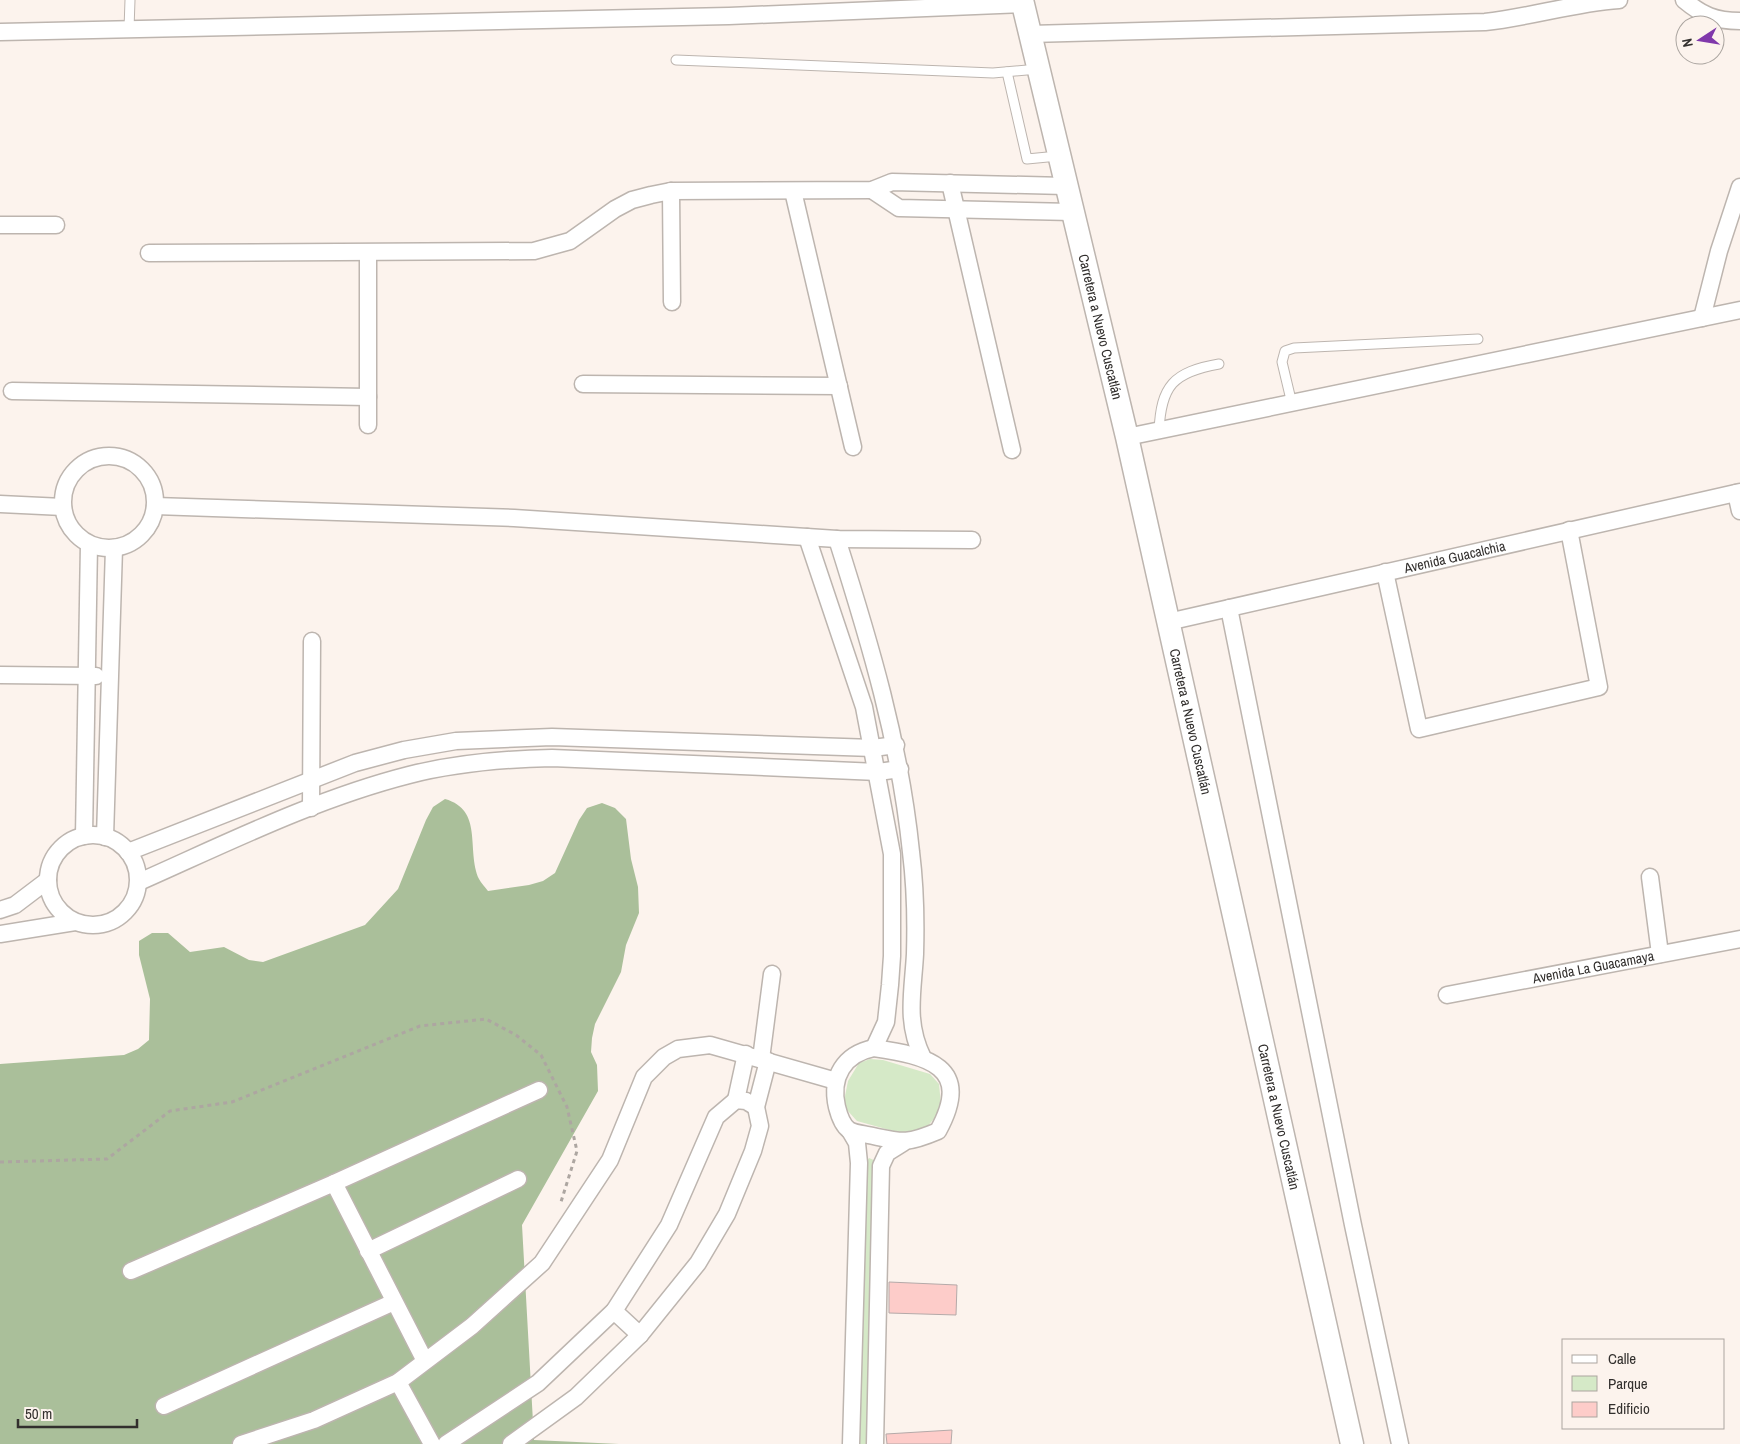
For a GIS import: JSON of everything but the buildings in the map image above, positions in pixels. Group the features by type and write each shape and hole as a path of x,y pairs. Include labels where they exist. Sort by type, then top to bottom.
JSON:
{"street":[{"path":"1030,34 1485,22 1523,18 1587,2 1619,0"},
{"path":"1684,0 1701,14 1726,21 1740,21"},
{"path":"0,32 729,16 1022,2"},
{"name":"Carretera a Nuevo Cuscatlán","path":"1022,2 1127,437 1352,1444"},
{"path":"149,253 534,251 570,241 615,208 632,200 671,191 872,190 892,182 1065,186"},
{"path":"950,183 1012,450"},
{"path":"1702,318 1719,251 1740,187"},
{"path":"793,190 853,448"},
{"path":"872,190 900,208 1072,212"},
{"path":"671,191 672,302"},
{"path":"0,226 56,225"},
{"path":"368,253 368,425"},
{"path":"1127,437 1740,310"},
{"path":"583,384 839,386"},
{"path":"12,391 368,397"},
{"path":"108,456 127,459 143,470 152,487 155,506 148,526 142,534 134,541 114,548 89,544 74,532 69,525 63,507 65,488 74,471 90,460 108,456"},
{"path":"1738,492 1740,511"},
{"name":"Avenida Guacalchia","path":"1168,622 1738,492"},
{"path":"0,504 63,507"},
{"path":"155,506 514,518 837,539 972,540"},
{"path":"1386,572 1419,729 1599,687 1569,530"},
{"path":"807,537 852,670 873,748 892,854 892,956 886,1022 874,1048"},
{"path":"837,539 876,662 896,745 912,853 915,952 910,1019 914,1041 923,1058"},
{"path":"84,836 89,544"},
{"path":"105,837 114,548"},
{"path":"1229,608 1353,1225 1400,1444"},
{"path":"312,641 312,808"},
{"path":"0,675 109,676"},
{"path":"128,852 355,762 404,750 456,741 500,738 609,738 873,748 896,745"},
{"path":"139,882 344,795 409,775 461,765 511,758 714,763 878,772 900,770"},
{"path":"84,836 105,837 118,842 128,852 136,866 139,882 133,903 118,919 97,926 75,922 67,918 55,905 48,888 49,871 56,855 68,842 84,836"},
{"path":"1650,877 1660,954"},
{"path":"0,910 15,905 48,880"},
{"path":"0,934 75,922"},
{"name":"Avenida La Guacamaya","path":"1447,995 1740,939"},
{"path":"511,1444 576,1397 640,1335 698,1263 727,1214 753,1151 760,1126 756,1107 758,1058 772,974"},
{"path":"241,1444 314,1420 398,1382 472,1326 542,1263 610,1160 644,1077 664,1057 678,1049 710,1045 836,1081"},
{"path":"851,1444 860,1163 857,1143 842,1122 838,1112 836,1081 839,1071 853,1056 863,1050 874,1048 923,1058 940,1067 948,1078 950,1097 947,1115 938,1131 903,1143 887,1153 881,1166 875,1444"},
{"path":"446,1444 538,1382 614,1311 669,1224 716,1117 736,1100 758,1058"},
{"path":"131,1271 334,1183 539,1090"},
{"path":"736,1100 746,1101 756,1107"},
{"path":"850,1131 903,1143"},
{"path":"368,1251 518,1179"},
{"path":"334,1183 425,1361"},
{"path":"164,1406 394,1302"},
{"path":"614,1311 640,1335"},
{"path":"398,1382 432,1444"}],"lane":[{"path":"129,29 130,0"},
{"path":"676,60 1008,72 1038,68"},
{"path":"1008,72 1027,159 1058,156"},
{"path":"1292,404 1282,362 1285,351 1294,348 1478,339"},
{"path":"1159,431 1160,406 1166,390 1175,380 1204,367 1219,364"}],"path":[{"path":"0,1162 107,1159 170,1110 232,1102 420,1026 486,1019 516,1035 541,1055 567,1107 577,1151 560,1207"}],"green space":[{"path":"445,799 457,804 465,812 472,832 475,868 479,879 488,891 529,885 543,881 555,873 579,820 587,808 602,803 615,808 626,819 631,859 638,887 639,913 626,945 621,972 595,1024 591,1052 597,1065 598,1091 522,1225 534,1440 619,1444 0,1444 0,1064 124,1055 138,1049 149,1040 150,999 139,955 139,941 152,933 168,933 190,952 224,947 249,960 263,962 365,925 398,889 426,820 433,807"},
{"path":"870,1059 883,1060 930,1074 939,1084 941,1104 938,1114 926,1128 904,1134 857,1121 847,1110 844,1101 848,1081 859,1063"},
{"path":"869,1158 876,1161 869,1444 858,1444 867,1161"}]}
